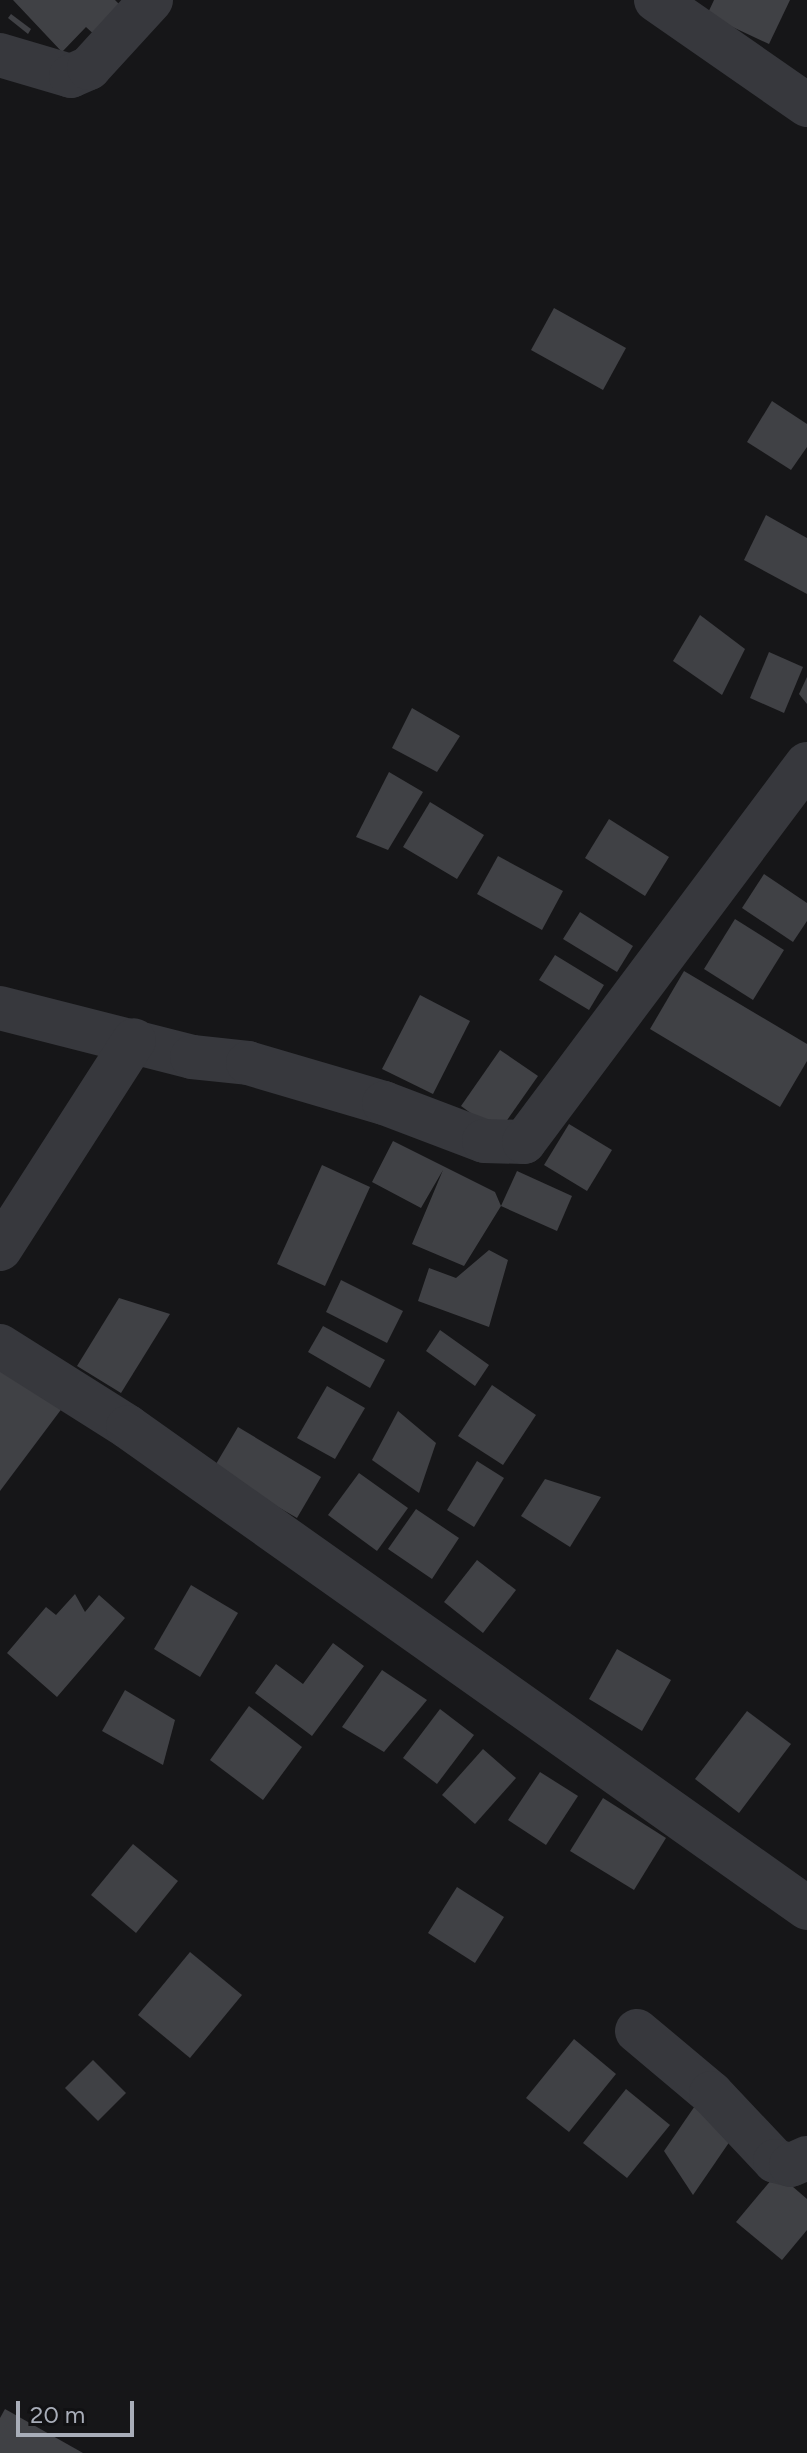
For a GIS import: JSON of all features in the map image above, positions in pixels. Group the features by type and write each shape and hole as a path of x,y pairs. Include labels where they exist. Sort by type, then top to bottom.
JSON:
{"street":[{"path":"0,55 71,76 89,68 151,0"},
{"path":"656,0 807,105"},
{"path":"0,1008 335,1087 484,1141 524,1142 807,764"},
{"path":"0,1249 134,1040"},
{"path":"0,1346 128,1427 807,1908"},
{"path":"637,2031 711,2093 775,2161 791,2165 807,2158"}],"building":[{"path":"13,0 115,0 125,10 98,38 86,27 62,52"},
{"path":"714,0 790,0 769,44 707,15"},
{"path":"11,14 31,29 28,34 8,18"},
{"path":"554,308 626,348 603,390 531,350"},
{"path":"772,401 807,424 807,447 791,470 747,442"},
{"path":"766,515 807,538 807,594 744,560"},
{"path":"700,615 745,649 722,695 673,661"},
{"path":"769,652 803,667 784,713 750,698"},
{"path":"807,677 807,704 799,694"},
{"path":"412,708 460,736 437,772 392,748"},
{"path":"389,772 423,792 388,850 356,837"},
{"path":"430,802 484,835 457,879 403,847"},
{"path":"609,819 669,857 645,896 585,858"},
{"path":"498,856 563,891 542,930 477,894"},
{"path":"764,874 807,903 807,921 793,942 742,908"},
{"path":"580,912 633,946 617,972 563,939"},
{"path":"735,919 784,950 753,1000 704,969"},
{"path":"555,955 604,985 589,1010 539,980"},
{"path":"684,971 807,1044 807,1061 780,1107 650,1029"},
{"path":"420,995 470,1021 433,1094 382,1069"},
{"path":"500,1050 538,1076 498,1133 461,1106"},
{"path":"569,1124 612,1150 587,1191 544,1165"},
{"path":"393,1141 495,1192 501,1206 464,1266 412,1244 443,1170 421,1208 372,1182"},
{"path":"322,1165 370,1187 325,1286 277,1264"},
{"path":"517,1171 572,1196 557,1231 501,1206"},
{"path":"489,1250 508,1260 489,1327 418,1301 429,1268 456,1278"},
{"path":"341,1280 403,1311 387,1343 326,1312"},
{"path":"119,1298 170,1314 121,1393 77,1366"},
{"path":"323,1326 385,1360 370,1388 308,1352"},
{"path":"440,1330 489,1365 475,1386 426,1351"},
{"path":"0,1359 63,1407 0,1491"},
{"path":"492,1385 536,1415 503,1465 458,1436"},
{"path":"327,1386 365,1408 335,1459 297,1438"},
{"path":"398,1411 436,1443 419,1493 372,1460"},
{"path":"238,1427 321,1477 297,1518 213,1469"},
{"path":"477,1461 504,1478 474,1527 447,1510"},
{"path":"359,1473 408,1508 377,1551 328,1515"},
{"path":"545,1479 601,1497 570,1547 521,1516"},
{"path":"416,1509 459,1538 432,1579 388,1549"},
{"path":"477,1560 516,1590 483,1633 444,1602"},
{"path":"191,1585 238,1613 200,1677 154,1649"},
{"path":"75,1594 85,1612 99,1595 125,1618 57,1697 7,1653 46,1607 56,1615"},
{"path":"333,1643 364,1666 312,1736 255,1693 276,1664 303,1684"},
{"path":"617,1649 671,1680 642,1731 589,1699"},
{"path":"382,1670 427,1700 384,1752 342,1727"},
{"path":"125,1690 175,1720 163,1765 102,1731"},
{"path":"249,1706 302,1747 263,1800 210,1760"},
{"path":"440,1709 474,1735 437,1784 403,1758"},
{"path":"747,1711 791,1744 739,1813 695,1779"},
{"path":"483,1749 516,1778 475,1824 442,1795"},
{"path":"540,1772 578,1796 546,1845 508,1820"},
{"path":"603,1798 666,1838 634,1890 570,1851"},
{"path":"133,1844 178,1881 136,1933 91,1895"},
{"path":"457,1887 504,1917 475,1963 428,1933"},
{"path":"190,1952 242,1995 190,2058 138,2015"},
{"path":"574,2039 616,2074 569,2132 526,2098"},
{"path":"93,2060 126,2093 98,2121 65,2088"},
{"path":"626,2089 670,2125 627,2178 583,2143"},
{"path":"699,2100 739,2128 693,2195 664,2151"},
{"path":"777,2173 807,2199 807,2230 782,2260 736,2222"},
{"path":"5,2409 83,2453 0,2453 0,2418"}]}
